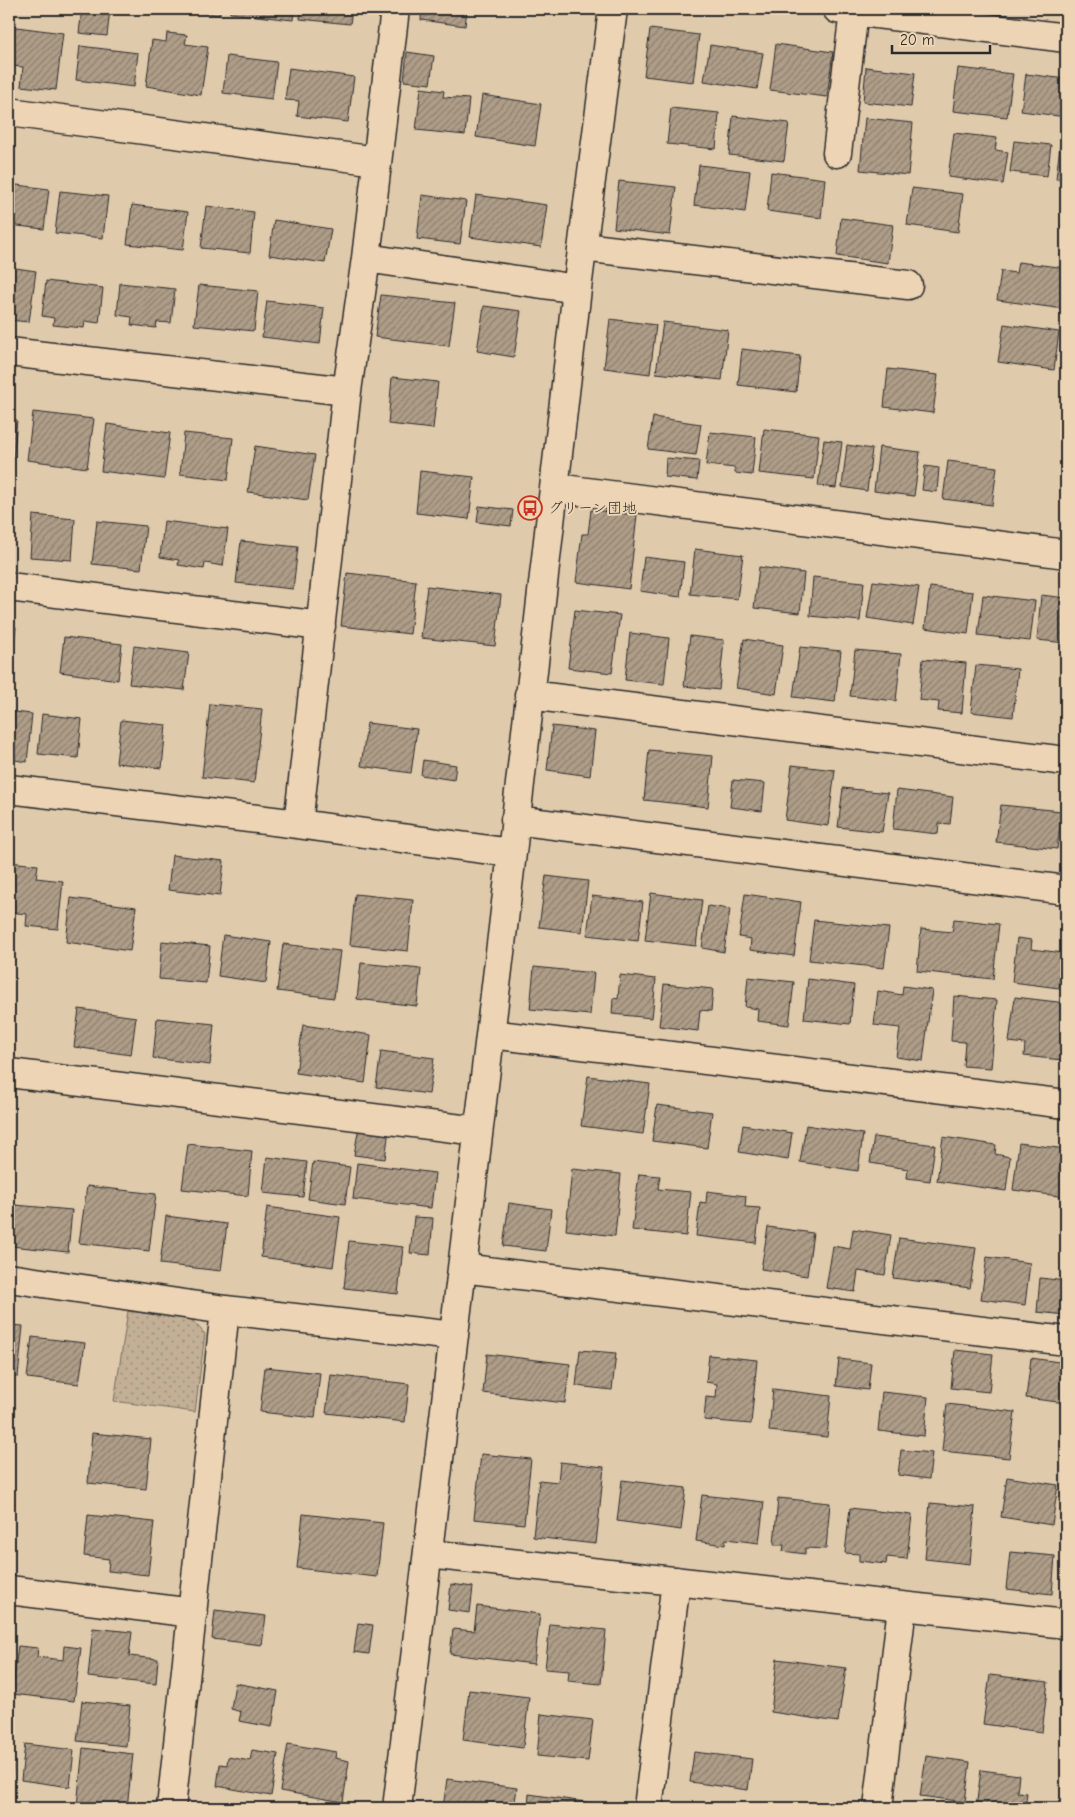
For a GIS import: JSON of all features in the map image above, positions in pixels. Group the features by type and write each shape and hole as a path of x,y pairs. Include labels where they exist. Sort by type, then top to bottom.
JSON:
{"street":[{"path":"298,824 347,391 366,258 395,9"},
{"path":"397,1808 512,853 529,696 556,488 577,289 612,9"},
{"path":"836,152 845,10 1066,38"},
{"path":"9,112 377,161"},
{"path":"583,247 908,285"},
{"path":"366,258 577,289"},
{"path":"9,352 347,391"},
{"path":"556,488 1066,554"},
{"path":"9,587 321,626"},
{"path":"529,696 1066,760"},
{"path":"9,788 512,853"},
{"path":"515,820 1066,890"},
{"path":"490,1034 1066,1104"},
{"path":"9,1073 478,1131"},
{"path":"462,1268 1066,1341"},
{"path":"9,1278 225,1310 454,1336"},
{"path":"172,1808 225,1310"},
{"path":"428,1554 1066,1624"},
{"path":"648,1808 676,1581"},
{"path":"9,1590 193,1613"},
{"path":"878,1808 902,1607"}],"shaded area":[{"path":"128,1311 191,1319 205,1334 195,1412 114,1401"}],"building":[{"path":"82,9 110,9 107,36 79,33"},
{"path":"158,9 220,9 220,15"},
{"path":"230,9 294,9 293,20 230,13"},
{"path":"301,9 352,9 350,24 300,19"},
{"path":"422,9 467,9 465,26 421,20"},
{"path":"1066,9 1066,14 1036,10"},
{"path":"9,26 63,33 56,90 21,86 23,67 9,66"},
{"path":"650,29 699,35 693,82 644,76"},
{"path":"167,33 187,35 185,44 208,47 201,95 146,86 152,40 166,42"},
{"path":"776,44 833,52 827,97 770,90"},
{"path":"710,45 763,53 757,89 704,81"},
{"path":"80,46 138,53 134,87 76,80"},
{"path":"407,52 434,56 430,84 404,81"},
{"path":"227,56 277,62 272,99 223,93"},
{"path":"866,67 915,73 911,107 863,102"},
{"path":"289,68 354,77 348,122 297,116 299,101 285,100"},
{"path":"958,68 1013,74 1007,117 953,111"},
{"path":"1026,74 1066,79 1066,117 1021,111"},
{"path":"421,88 444,91 443,97 469,99 465,135 416,130"},
{"path":"482,95 541,104 535,146 476,137"},
{"path":"671,108 719,113 716,149 667,144"},
{"path":"733,116 789,123 784,161 729,155"},
{"path":"865,118 913,123 908,175 860,170"},
{"path":"954,133 997,138 995,150 1008,152 1003,184 948,177"},
{"path":"1014,141 1051,145 1047,176 1010,172"},
{"path":"1060,146 1066,147 1066,180 1056,179"},
{"path":"699,165 750,171 745,212 694,205"},
{"path":"771,172 825,179 821,218 767,211"},
{"path":"619,181 676,187 670,235 614,228"},
{"path":"9,184 49,189 44,229 9,225"},
{"path":"912,188 963,194 958,232 907,225"},
{"path":"60,191 108,196 103,238 55,233"},
{"path":"422,195 466,201 460,244 417,239"},
{"path":"476,195 547,205 541,247 470,237"},
{"path":"1066,201 1066,230 1061,229"},
{"path":"132,205 188,212 183,250 127,244"},
{"path":"206,206 254,212 250,253 201,248"},
{"path":"841,218 893,225 888,263 837,256"},
{"path":"274,220 331,229 325,263 269,255"},
{"path":"1018,262 1066,268 1064,309 997,300 1001,271 1016,273"},
{"path":"9,267 36,271 29,322 9,320"},
{"path":"46,281 103,288 99,323 85,321 84,328 53,325 54,318 42,316"},
{"path":"120,283 175,289 171,323 157,322 156,328 131,325 132,317 117,315"},
{"path":"199,285 258,291 254,331 194,325"},
{"path":"381,295 455,303 449,346 375,337"},
{"path":"267,301 324,308 320,344 262,337"},
{"path":"484,306 521,311 514,357 477,351"},
{"path":"610,319 656,325 650,374 604,368"},
{"path":"663,322 728,330 722,380 656,373"},
{"path":"1004,324 1059,332 1054,370 998,362"},
{"path":"742,349 800,356 796,392 738,385"},
{"path":"888,369 938,375 933,413 884,407"},
{"path":"392,377 438,382 433,429 388,424"},
{"path":"33,412 94,419 87,468 27,460"},
{"path":"653,417 701,424 696,455 648,449"},
{"path":"9,419 17,420 13,460 9,460"},
{"path":"107,424 170,433 164,479 101,471"},
{"path":"764,429 819,435 814,479 759,473"},
{"path":"710,432 756,437 752,475 735,473 735,468 706,465"},
{"path":"184,433 233,438 228,480 180,474"},
{"path":"824,440 842,442 836,488 818,486"},
{"path":"847,445 872,449 867,491 842,487"},
{"path":"255,446 315,455 308,500 248,492"},
{"path":"879,447 920,452 914,496 874,491"},
{"path":"666,458 699,461 697,480 665,477"},
{"path":"948,461 997,467 992,505 943,499"},
{"path":"925,466 939,468 937,492 922,490"},
{"path":"420,471 474,477 469,519 416,513"},
{"path":"479,506 513,510 511,526 477,522"},
{"path":"591,510 637,515 629,589 576,582 582,534 588,534"},
{"path":"33,515 75,519 72,560 30,557"},
{"path":"97,521 146,526 141,569 92,564"},
{"path":"164,521 228,529 223,566 205,563 204,569 178,565 179,560 160,557"},
{"path":"241,541 298,547 293,589 236,583"},
{"path":"695,549 743,555 737,599 690,594"},
{"path":"644,557 684,562 680,597 640,591"},
{"path":"759,567 804,573 800,613 754,608"},
{"path":"347,573 416,581 410,634 341,626"},
{"path":"813,577 864,582 860,621 810,616"},
{"path":"873,581 919,587 913,625 867,618"},
{"path":"427,586 501,595 495,646 421,638"},
{"path":"930,587 973,592 968,634 925,628"},
{"path":"983,595 1035,601 1030,641 978,635"},
{"path":"1041,595 1066,598 1066,643 1037,640"},
{"path":"575,610 620,615 612,673 568,668"},
{"path":"9,626 16,627 11,671 9,671"},
{"path":"630,633 669,638 664,684 625,680"},
{"path":"690,636 724,640 719,690 684,686"},
{"path":"64,637 122,644 118,680 60,672"},
{"path":"744,639 783,645 776,694 736,688"},
{"path":"134,646 189,653 184,690 129,684"},
{"path":"800,647 841,651 835,702 793,697"},
{"path":"855,650 901,654 896,701 850,696"},
{"path":"923,659 966,663 962,713 938,711 939,702 919,700"},
{"path":"976,665 1018,669 1013,717 971,712"},
{"path":"210,704 262,709 254,783 202,777"},
{"path":"14,712 32,714 27,762 9,759"},
{"path":"42,714 82,719 78,758 38,754"},
{"path":"121,720 166,725 162,768 116,763"},
{"path":"367,723 417,729 411,773 361,766"},
{"path":"552,726 595,731 590,776 547,770"},
{"path":"649,750 713,756 708,807 644,800"},
{"path":"423,760 456,765 454,780 421,775"},
{"path":"792,765 835,770 828,826 785,820"},
{"path":"733,780 765,783 762,811 730,807"},
{"path":"843,788 888,793 882,832 838,827"},
{"path":"897,790 953,797 950,824 939,823 938,834 893,829"},
{"path":"1001,805 1062,811 1057,849 996,842"},
{"path":"172,855 224,861 220,896 168,890"},
{"path":"9,862 38,865 36,878 63,881 58,929 26,926 27,914 9,912"},
{"path":"546,876 588,881 582,932 539,927"},
{"path":"651,893 702,900 696,946 645,940"},
{"path":"355,894 413,900 408,951 350,945"},
{"path":"745,894 801,902 794,956 750,950 751,939 739,937"},
{"path":"592,896 643,902 638,941 587,935"},
{"path":"71,898 136,907 130,951 66,942"},
{"path":"708,906 730,909 724,952 702,948"},
{"path":"954,919 999,924 993,979 917,971 921,929 952,932"},
{"path":"814,920 889,928 884,968 809,960"},
{"path":"223,935 271,942 266,983 218,976"},
{"path":"1017,938 1032,940 1031,949 1064,953 1059,988 1012,982"},
{"path":"162,941 210,946 206,983 159,979"},
{"path":"283,944 340,951 334,998 277,991"},
{"path":"361,963 421,969 417,1006 357,999"},
{"path":"534,967 594,973 590,1015 530,1009"},
{"path":"620,975 656,979 652,1018 612,1014 613,998 618,999"},
{"path":"748,977 794,982 789,1025 757,1021 758,1009 745,1007"},
{"path":"808,979 854,985 850,1024 804,1019"},
{"path":"664,984 713,989 711,1011 700,1010 698,1031 659,1026"},
{"path":"903,986 932,990 923,1061 896,1057 900,1028 874,1025 878,991 902,995"},
{"path":"954,996 997,1000 991,1068 963,1066 965,1042 951,1041"},
{"path":"1015,997 1066,1003 1066,1028 1062,1060 1024,1056 1025,1044 1009,1042"},
{"path":"79,1009 136,1017 131,1055 74,1047"},
{"path":"157,1018 214,1024 210,1065 153,1058"},
{"path":"303,1025 371,1035 365,1083 296,1073"},
{"path":"381,1051 434,1058 429,1094 376,1087"},
{"path":"588,1076 650,1084 643,1134 581,1126"},
{"path":"657,1105 712,1112 707,1148 652,1141"},
{"path":"743,1125 792,1133 788,1160 739,1152"},
{"path":"806,1125 863,1134 858,1171 800,1162"},
{"path":"359,1126 389,1130 385,1159 354,1155"},
{"path":"874,1137 935,1145 930,1181 907,1178 908,1169 870,1163"},
{"path":"943,1137 996,1145 995,1154 1010,1157 1006,1191 937,1181"},
{"path":"1019,1143 1066,1149 1066,1197 1013,1190"},
{"path":"188,1144 252,1151 248,1196 182,1189"},
{"path":"267,1157 307,1162 303,1197 263,1193"},
{"path":"313,1162 350,1167 345,1204 308,1199"},
{"path":"357,1163 435,1173 431,1208 353,1199"},
{"path":"572,1169 621,1174 615,1236 566,1230"},
{"path":"639,1174 660,1176 658,1189 691,1192 686,1236 632,1230"},
{"path":"87,1186 156,1194 149,1251 79,1243"},
{"path":"707,1191 746,1196 745,1207 760,1208 756,1243 696,1236 700,1202 706,1203"},
{"path":"509,1203 551,1209 546,1251 503,1246"},
{"path":"15,1205 72,1210 68,1252 11,1246"},
{"path":"267,1207 340,1217 333,1267 261,1257"},
{"path":"166,1216 227,1224 221,1271 160,1264"},
{"path":"414,1217 433,1218 430,1255 410,1253"},
{"path":"768,1227 813,1233 807,1276 761,1269"},
{"path":"853,1229 891,1235 885,1275 858,1271 855,1292 826,1288 833,1246 850,1249"},
{"path":"899,1238 976,1248 970,1288 893,1278"},
{"path":"349,1241 403,1247 398,1294 344,1288"},
{"path":"987,1257 1030,1263 1025,1305 981,1299"},
{"path":"1040,1278 1066,1281 1066,1315 1037,1312"},
{"path":"9,1325 23,1326 18,1377 9,1376"},
{"path":"32,1337 85,1343 79,1384 27,1378"},
{"path":"580,1350 616,1353 612,1390 576,1386"},
{"path":"955,1350 993,1354 989,1392 951,1388"},
{"path":"487,1354 570,1364 565,1403 483,1393"},
{"path":"709,1355 757,1360 751,1424 704,1420 706,1397 716,1398 717,1384 706,1382"},
{"path":"1031,1358 1066,1363 1066,1403 1026,1398"},
{"path":"839,1359 871,1363 868,1390 836,1386"},
{"path":"265,1367 320,1373 315,1418 260,1412"},
{"path":"331,1375 409,1384 405,1422 326,1413"},
{"path":"773,1389 831,1396 827,1437 769,1431"},
{"path":"882,1392 928,1397 924,1436 878,1431"},
{"path":"947,1404 1015,1412 1009,1458 942,1451"},
{"path":"92,1433 151,1439 146,1489 88,1483"},
{"path":"901,1450 932,1453 929,1479 898,1475"},
{"path":"481,1454 531,1459 524,1524 474,1519"},
{"path":"560,1462 604,1467 596,1544 533,1537 539,1480 558,1482"},
{"path":"1007,1477 1058,1485 1052,1525 1001,1517"},
{"path":"622,1480 686,1488 681,1530 617,1521"},
{"path":"702,1495 764,1502 759,1543 726,1539 725,1545 696,1541"},
{"path":"778,1498 830,1503 826,1549 805,1548 805,1554 783,1551 784,1545 774,1545"},
{"path":"930,1503 975,1507 970,1564 925,1559"},
{"path":"850,1508 912,1515 907,1559 887,1557 886,1564 859,1561 859,1554 845,1553"},
{"path":"303,1514 383,1523 377,1577 297,1568"},
{"path":"88,1515 154,1522 148,1575 108,1571 109,1559 84,1556"},
{"path":"1010,1552 1055,1556 1052,1594 1006,1589"},
{"path":"451,1584 473,1587 470,1613 448,1610"},
{"path":"477,1606 540,1614 534,1664 450,1654 453,1629 474,1631"},
{"path":"215,1610 266,1616 262,1645 212,1639"},
{"path":"358,1623 373,1625 369,1654 354,1652"},
{"path":"550,1624 606,1630 601,1684 568,1681 569,1671 545,1669"},
{"path":"93,1628 132,1632 129,1656 158,1659 156,1684 88,1677"},
{"path":"18,1646 38,1648 37,1657 63,1660 64,1646 81,1648 74,1701 12,1694"},
{"path":"777,1659 846,1668 838,1722 771,1712"},
{"path":"990,1675 1048,1682 1042,1732 983,1724"},
{"path":"235,1683 278,1691 272,1727 239,1721 241,1712 231,1709"},
{"path":"469,1690 529,1697 523,1748 463,1740"},
{"path":"82,1701 130,1706 126,1746 77,1741"},
{"path":"541,1714 593,1720 588,1761 537,1756"},
{"path":"9,1737 15,1737 11,1782 9,1782"},
{"path":"25,1744 74,1750 70,1787 21,1780"},
{"path":"288,1744 336,1752 335,1758 349,1761 343,1802 280,1791"},
{"path":"83,1748 133,1754 127,1808 77,1806"},
{"path":"252,1750 278,1754 271,1796 217,1786 220,1764 227,1765 228,1757 250,1761"},
{"path":"694,1752 752,1759 748,1790 690,1782"},
{"path":"926,1756 970,1762 965,1802 920,1796"},
{"path":"981,1770 1019,1775 1017,1792 1027,1793 1025,1808 976,1808"},
{"path":"447,1779 517,1788 514,1808 443,1808"},
{"path":"529,1794 592,1803 591,1808 528,1808"}],"place":[{"name":"グリーン団地","path":"530,508"}]}
